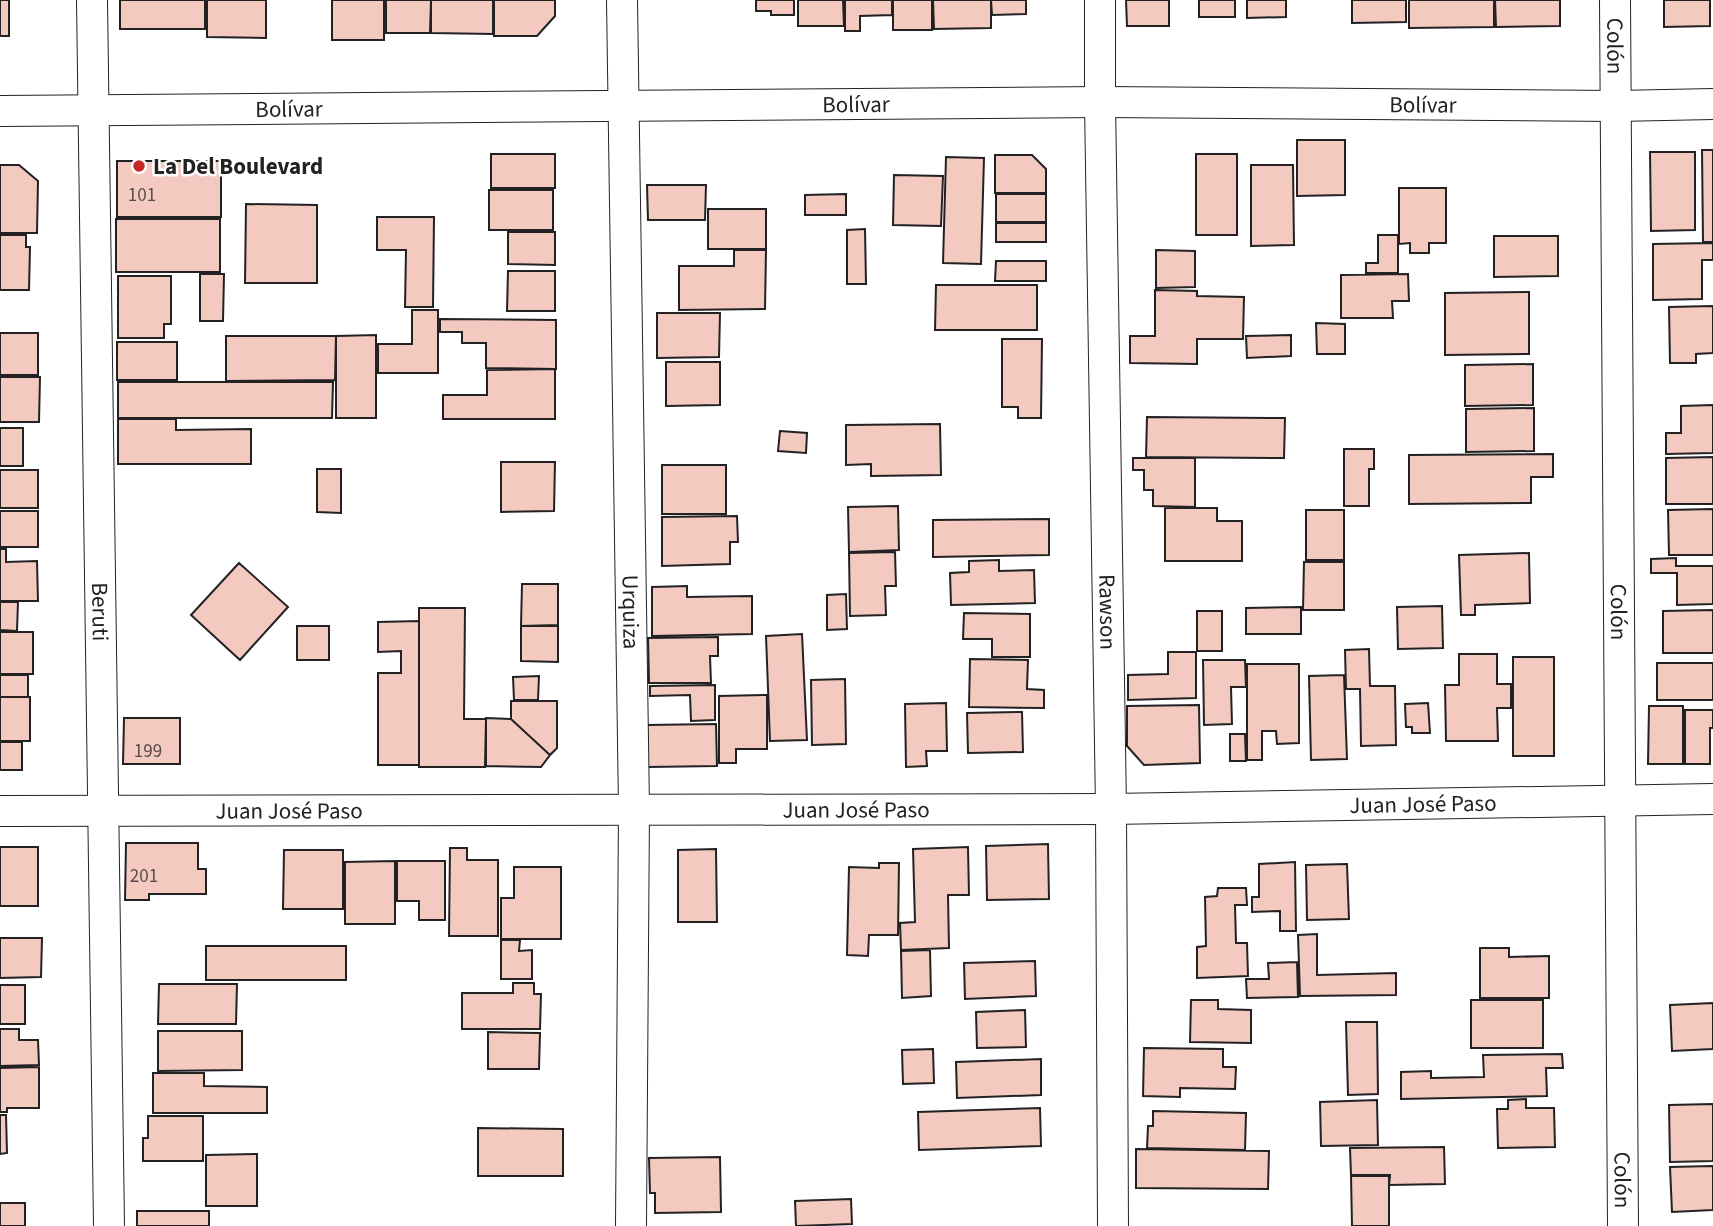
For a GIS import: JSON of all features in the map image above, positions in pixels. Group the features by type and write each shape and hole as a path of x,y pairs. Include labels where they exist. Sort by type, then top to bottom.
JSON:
{"street":[{"name":"Beruti","path":"92,0 109,1226"},
{"name":"Urquiza","path":"622,0 634,810 631,1226"},
{"name":"Rawson","path":"1100,0 1111,809 1113,1226"},
{"name":"Colón","path":"1615,0 1623,1226"},
{"name":"Bolívar","path":"0,111 1100,102 1616,106 1713,104"},
{"name":"Juan José Paso","path":"0,811 1111,809 1713,799"}],"building":[{"path":"0,0 9,0 9,36 0,36"},
{"path":"120,0 205,0 205,29 120,29"},
{"path":"207,0 266,0 266,38 207,37"},
{"path":"332,0 384,0 384,40 332,40"},
{"path":"386,0 431,0 430,33 386,33"},
{"path":"431,0 493,0 493,34 431,33"},
{"path":"494,0 555,0 555,16 537,36 494,36"},
{"path":"756,0 794,0 794,15 771,15 771,11 756,11"},
{"path":"798,0 843,0 844,26 798,26"},
{"path":"845,0 892,0 892,15 860,16 860,31 845,31"},
{"path":"893,0 932,0 932,30 893,30"},
{"path":"933,0 991,0 991,28 934,29"},
{"path":"991,0 1026,0 1026,14 992,15"},
{"path":"1126,0 1169,0 1169,26 1127,26"},
{"path":"1199,0 1235,0 1235,17 1199,17"},
{"path":"1247,0 1286,0 1286,17 1247,18"},
{"path":"1352,0 1406,0 1406,22 1352,23"},
{"path":"1409,0 1494,0 1494,27 1409,28"},
{"path":"1495,0 1560,0 1560,26 1496,27"},
{"path":"1664,0 1710,0 1710,26 1664,27"},
{"path":"1297,140 1345,140 1345,195 1297,196"},
{"path":"1702,150 1713,150 1713,242 1703,242"},
{"path":"1650,152 1695,152 1695,230 1651,231"},
{"path":"491,154 555,154 555,188 491,188"},
{"path":"1196,154 1237,154 1237,235 1196,235"},
{"path":"995,155 1032,155 1046,169 1046,193 995,193"},
{"path":"946,157 984,158 981,264 943,263"},
{"path":"117,161 221,161 221,217 117,217"},
{"path":"0,165 19,165 38,181 37,233 0,233"},
{"path":"1251,165 1293,165 1294,245 1251,246"},
{"path":"894,175 943,176 941,226 893,225"},
{"path":"647,185 706,185 705,220 648,220"},
{"path":"1399,188 1446,188 1446,243 1429,243 1429,253 1410,253 1410,243 1399,244"},
{"path":"489,190 553,190 553,230 489,230"},
{"path":"846,194 846,215 805,215 805,195"},
{"path":"996,194 1046,194 1046,222 996,222"},
{"path":"246,204 317,205 317,283 245,283"},
{"path":"708,209 766,209 766,249 708,249"},
{"path":"377,217 434,217 433,307 405,307 406,250 377,250"},
{"path":"116,219 220,219 220,272 116,272"},
{"path":"996,223 1046,223 1046,242 996,242"},
{"path":"865,229 866,284 847,284 847,230"},
{"path":"508,232 555,232 555,265 508,264"},
{"path":"0,235 26,235 26,247 30,247 29,290 0,290"},
{"path":"1378,235 1398,235 1398,273 1366,273 1366,263 1378,263"},
{"path":"1494,236 1558,236 1558,276 1494,277"},
{"path":"1713,243 1713,260 1702,260 1702,299 1653,300 1653,244"},
{"path":"734,250 766,250 765,309 679,310 679,266 734,266"},
{"path":"1156,250 1195,251 1195,287 1156,288"},
{"path":"996,261 1046,261 1046,281 995,281"},
{"path":"508,271 555,271 555,311 507,311"},
{"path":"200,274 224,274 223,321 200,321"},
{"path":"1408,274 1409,301 1392,301 1393,318 1341,318 1341,275"},
{"path":"118,276 171,276 171,324 164,324 164,338 118,338"},
{"path":"936,285 1037,285 1037,330 935,330"},
{"path":"1155,290 1197,291 1197,296 1244,297 1243,339 1197,339 1197,364 1130,363 1130,336 1155,336"},
{"path":"1529,292 1529,354 1445,355 1445,293"},
{"path":"1713,306 1713,353 1696,354 1696,363 1670,363 1669,307"},
{"path":"412,310 438,310 438,373 378,373 378,344 412,344"},
{"path":"657,313 720,313 719,357 657,358"},
{"path":"440,319 556,320 556,369 486,368 486,343 462,343 462,332 440,332"},
{"path":"1316,323 1345,324 1345,354 1317,354"},
{"path":"0,333 38,333 38,375 0,375"},
{"path":"376,335 376,418 336,418 336,336"},
{"path":"1291,335 1291,356 1247,358 1246,336"},
{"path":"226,336 336,336 335,380 226,381"},
{"path":"1002,339 1042,339 1041,418 1018,418 1018,407 1002,407"},
{"path":"117,342 177,342 177,380 117,380"},
{"path":"666,362 720,362 720,405 666,406"},
{"path":"1533,364 1533,405 1465,406 1465,365"},
{"path":"555,369 555,419 443,419 443,395 487,395 487,370"},
{"path":"0,377 40,377 39,422 0,422"},
{"path":"118,382 333,382 332,418 118,418"},
{"path":"1713,405 1713,453 1666,454 1666,433 1681,433 1681,406"},
{"path":"1534,408 1534,451 1466,452 1466,409"},
{"path":"1147,417 1285,418 1284,458 1146,457"},
{"path":"118,419 176,419 176,430 251,429 251,464 118,464"},
{"path":"940,424 941,475 871,476 871,464 846,465 846,425"},
{"path":"0,428 23,428 23,466 0,466"},
{"path":"780,431 807,433 806,453 778,451"},
{"path":"1344,449 1374,449 1374,469 1369,469 1369,506 1344,506"},
{"path":"1553,454 1553,477 1531,477 1531,503 1409,504 1409,455"},
{"path":"1713,457 1713,504 1666,504 1666,458"},
{"path":"1133,458 1195,458 1195,507 1153,506 1153,490 1144,490 1144,470 1133,470"},
{"path":"501,462 555,462 554,511 501,512"},
{"path":"662,465 726,465 726,514 662,514"},
{"path":"317,469 341,469 341,513 317,512"},
{"path":"0,470 38,470 38,508 0,508"},
{"path":"898,506 899,550 849,552 848,507"},
{"path":"1165,508 1217,508 1217,521 1242,521 1242,561 1165,561"},
{"path":"1713,509 1713,555 1669,555 1668,510"},
{"path":"1306,510 1344,510 1344,560 1306,560"},
{"path":"0,511 38,511 38,547 0,547"},
{"path":"737,516 738,542 730,542 730,564 662,566 662,517"},
{"path":"1049,519 1049,555 933,557 933,520"},
{"path":"0,549 6,549 6,562 37,561 38,601 0,601"},
{"path":"895,552 896,586 885,586 886,615 850,616 849,553"},
{"path":"1529,553 1530,603 1475,605 1475,615 1461,615 1459,555"},
{"path":"1676,558 1676,566 1713,566 1713,604 1677,605 1677,573 1651,573 1651,559"},
{"path":"999,560 999,571 1034,570 1035,603 951,605 950,573 969,572 969,561"},
{"path":"1304,562 1344,562 1344,610 1303,610"},
{"path":"239,563 288,607 240,660 191,615"},
{"path":"522,584 558,584 558,625 521,626"},
{"path":"687,586 687,597 752,596 752,634 652,636 652,587"},
{"path":"846,594 847,629 827,630 827,595"},
{"path":"0,602 18,602 17,631 0,630"},
{"path":"1442,606 1443,648 1398,649 1397,607"},
{"path":"1301,607 1301,634 1246,634 1246,608"},
{"path":"419,608 465,608 464,719 486,719 485,767 419,767"},
{"path":"1713,610 1713,653 1663,653 1663,611"},
{"path":"1197,611 1222,611 1222,651 1197,651"},
{"path":"964,613 1030,614 1030,657 992,657 992,639 963,639"},
{"path":"419,621 419,765 378,765 378,673 401,673 401,651 378,652 378,622"},
{"path":"297,626 329,626 329,660 297,660"},
{"path":"521,626 558,626 558,662 521,661"},
{"path":"0,632 33,632 33,674 0,674"},
{"path":"802,634 807,740 770,741 766,636"},
{"path":"718,637 718,656 710,656 711,683 649,683 648,638"},
{"path":"1369,649 1370,686 1395,686 1396,745 1361,746 1360,689 1346,689 1345,650"},
{"path":"1168,652 1196,652 1196,698 1128,700 1128,675 1168,674"},
{"path":"1459,654 1497,654 1497,684 1511,684 1511,708 1497,708 1498,741 1446,741 1445,685 1459,685"},
{"path":"1513,657 1554,657 1554,756 1513,756"},
{"path":"970,659 1028,660 1027,689 1044,690 1044,708 969,707"},
{"path":"1203,660 1245,660 1246,687 1231,687 1232,724 1204,725"},
{"path":"1657,663 1713,663 1713,700 1657,700"},
{"path":"1247,664 1299,664 1299,743 1277,744 1276,731 1262,731 1262,760 1247,760"},
{"path":"0,675 28,675 28,697 0,697"},
{"path":"1344,675 1347,759 1311,760 1309,676"},
{"path":"539,676 538,700 514,700 513,677"},
{"path":"845,679 846,744 812,745 811,680"},
{"path":"715,685 715,720 691,721 690,695 650,696 650,686"},
{"path":"767,695 767,749 736,749 736,763 719,763 719,696"},
{"path":"0,697 30,697 30,741 0,741"},
{"path":"511,701 557,701 557,748 550,755 511,719"},
{"path":"946,703 947,751 926,751 927,766 906,767 905,704"},
{"path":"1428,703 1430,733 1412,733 1412,727 1406,727 1405,704"},
{"path":"1199,705 1200,763 1144,765 1127,746 1127,706"},
{"path":"1649,706 1683,706 1683,764 1648,764"},
{"path":"1685,710 1713,710 1710,764 1685,764"},
{"path":"1022,712 1023,752 968,753 967,713"},
{"path":"124,718 180,718 180,764 123,764"},
{"path":"486,718 511,719 550,755 541,767 486,766"},
{"path":"716,724 717,766 648,767 647,725"},
{"path":"1230,734 1245,734 1246,761 1230,761"},
{"path":"0,742 22,742 22,770 0,770"},
{"path":"126,843 198,843 198,869 206,869 206,894 149,894 149,900 125,900"},
{"path":"1048,844 1049,899 987,900 986,846"},
{"path":"0,847 38,847 38,906 0,906"},
{"path":"968,847 969,895 948,895 949,948 901,950 900,923 915,922 913,849"},
{"path":"450,848 467,848 467,860 498,860 498,936 449,936"},
{"path":"716,849 717,922 678,922 678,850"},
{"path":"284,850 343,850 343,909 283,909"},
{"path":"395,861 395,924 345,924 345,862"},
{"path":"397,861 445,861 445,920 419,920 419,901 397,901"},
{"path":"1295,862 1296,931 1280,931 1280,911 1252,912 1252,897 1259,897 1259,864"},
{"path":"879,863 899,863 898,935 869,935 868,956 847,955 849,867 879,868"},
{"path":"1347,864 1349,919 1307,920 1306,865"},
{"path":"514,867 561,867 561,939 501,939 501,898 514,898"},
{"path":"1218,888 1246,888 1247,905 1235,905 1236,943 1247,943 1248,976 1197,978 1197,947 1206,946 1205,897 1217,896"},
{"path":"1317,934 1317,975 1396,973 1396,995 1300,996 1298,935"},
{"path":"0,938 42,938 41,977 0,978"},
{"path":"501,940 520,940 519,951 532,950 532,979 501,979"},
{"path":"206,946 346,946 346,980 206,980"},
{"path":"1480,948 1509,948 1509,957 1549,956 1549,998 1480,998"},
{"path":"930,950 931,996 902,998 901,951"},
{"path":"1035,961 1036,996 965,999 964,963"},
{"path":"1297,962 1298,997 1247,998 1246,979 1269,979 1268,963"},
{"path":"513,983 534,983 534,994 541,994 540,1029 462,1029 462,993 513,993"},
{"path":"159,984 237,984 236,1024 158,1024"},
{"path":"0,985 25,985 25,1024 0,1024"},
{"path":"1191,1000 1218,1000 1218,1009 1251,1010 1251,1043 1190,1042"},
{"path":"1471,1000 1543,1000 1543,1048 1471,1048"},
{"path":"1713,1003 1713,1049 1672,1051 1670,1005"},
{"path":"1025,1010 1026,1047 977,1048 976,1012"},
{"path":"1346,1022 1377,1022 1378,1094 1348,1095"},
{"path":"0,1029 19,1029 19,1040 38,1040 39,1065 0,1066"},
{"path":"158,1031 242,1031 242,1070 158,1071"},
{"path":"488,1032 540,1033 539,1069 488,1069"},
{"path":"1144,1048 1223,1049 1223,1067 1236,1067 1235,1089 1180,1088 1180,1097 1143,1096"},
{"path":"933,1049 934,1083 903,1084 902,1050"},
{"path":"1562,1054 1563,1068 1546,1068 1547,1096 1401,1099 1401,1072 1431,1071 1431,1078 1484,1077 1483,1055"},
{"path":"1041,1059 1041,1095 957,1098 956,1062"},
{"path":"39,1067 39,1108 7,1108 7,1112 0,1112 0,1068"},
{"path":"153,1073 204,1073 204,1086 267,1087 267,1113 153,1113"},
{"path":"1526,1099 1526,1108 1554,1108 1555,1147 1498,1148 1497,1109 1508,1109 1508,1100"},
{"path":"1377,1100 1378,1145 1321,1146 1320,1102"},
{"path":"1713,1104 1713,1161 1670,1162 1669,1105"},
{"path":"1040,1108 1041,1146 919,1150 918,1112"},
{"path":"1153,1111 1246,1113 1245,1150 1147,1148 1148,1126 1153,1126"},
{"path":"0,1115 6,1115 7,1153 0,1154"},
{"path":"148,1116 203,1116 203,1161 143,1161 143,1138 148,1138"},
{"path":"478,1128 563,1129 563,1176 478,1176"},
{"path":"1444,1147 1445,1184 1389,1185 1390,1175 1351,1175 1350,1148"},
{"path":"1136,1149 1269,1151 1268,1189 1136,1188"},
{"path":"257,1154 257,1206 206,1206 206,1155"},
{"path":"720,1157 721,1212 655,1213 655,1193 650,1193 649,1158"},
{"path":"1713,1166 1713,1210 1672,1212 1670,1167"},
{"path":"1351,1176 1389,1176 1389,1226 1352,1226"},
{"path":"851,1199 852,1224 796,1226 795,1201"},
{"path":"0,1203 25,1203 25,1226 0,1226"},
{"path":"137,1211 209,1211 209,1226 137,1226"}],"place":[{"name":"La Del Boulevard","path":"139,166"}]}
